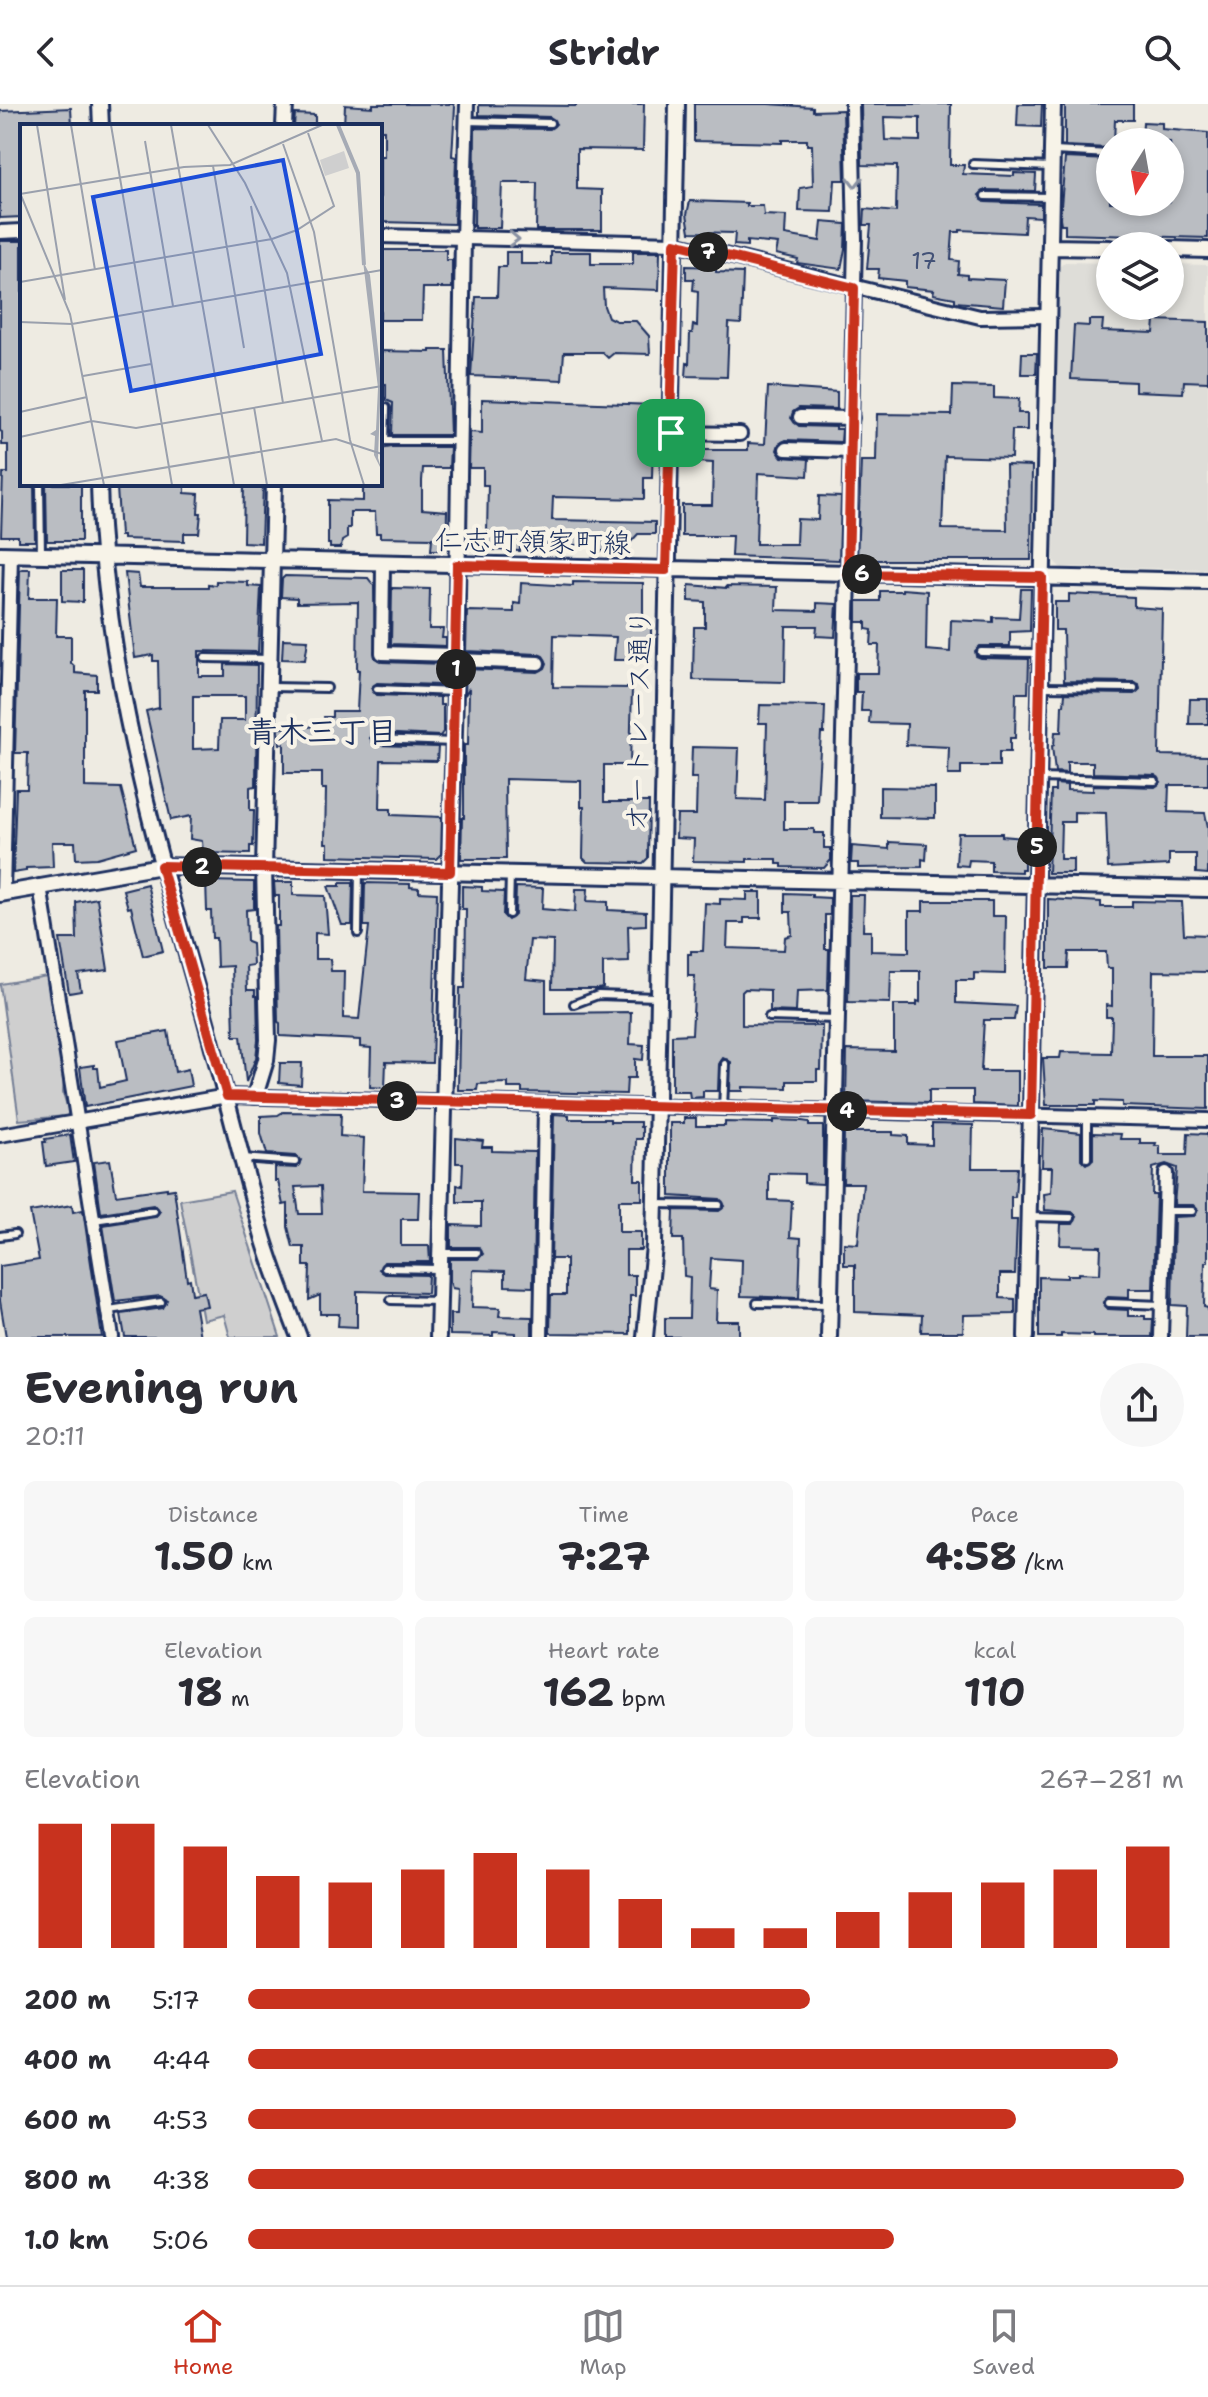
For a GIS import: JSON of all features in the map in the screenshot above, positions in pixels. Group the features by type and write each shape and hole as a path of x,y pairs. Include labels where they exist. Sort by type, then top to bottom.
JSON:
{"street":[{"path":"100,104 101,124"},
{"path":"284,124 285,104"},
{"path":"438,1337 467,104"},
{"name":"オートレース通り","path":"645,1337 654,1246 677,104"},
{"path":"829,1337 852,418 852,104"},
{"path":"1026,1337 1053,104"},
{"path":"0,232 20,231"},
{"path":"382,236 675,243 980,317 1048,316"},
{"path":"1050,247 1096,248"},
{"path":"1184,249 1208,250"},
{"path":"800,417 852,418"},
{"path":"671,433 740,434"},
{"path":"786,449 851,451"},
{"path":"99,486 102,555 122,691 161,866 265,1242 299,1337"},
{"path":"255,1096 266,1060 268,1040 264,868 274,486"},
{"path":"5,554 2,893 161,866 1208,889"},
{"name":"仁志町領家町線","path":"5,554 1208,581"},
{"path":"383,564 382,653 538,663"},
{"path":"40,886 112,1337"},
{"path":"0,1135 227,1096 1208,1120"},
{"path":"541,1337 545,1105"},
{"path":"1161,1337 1166,1173"}],"lane":[{"path":"466,121 550,123"},
{"path":"1052,151 1096,153"},
{"path":"973,164 1051,167"},
{"path":"985,196 1050,197"},
{"path":"386,408 385,441 460,441"},
{"path":"40,486 41,554"},
{"path":"981,652 1041,653"},
{"path":"205,658 269,659"},
{"path":"268,687 327,688"},
{"path":"1040,687 1134,688"},
{"path":"377,689 455,692"},
{"path":"376,739 453,742"},
{"path":"1038,778 1155,781"},
{"path":"358,933 359,870"},
{"path":"509,914 510,873"},
{"path":"574,1004 598,995 659,997"},
{"path":"769,1017 836,1019"},
{"path":"723,1109 725,1064"},
{"path":"1087,1116 1087,1158"},
{"path":"243,1158 295,1162"},
{"path":"655,1204 719,1205"},
{"path":"93,1221 154,1211"},
{"path":"1165,1211 1192,1211"},
{"path":"1028,1217 1071,1218"},
{"path":"0,1236 15,1234"},
{"path":"439,1253 477,1253"},
{"path":"385,1268 439,1269"},
{"path":"391,1300 439,1301"},
{"path":"107,1310 161,1302"},
{"path":"757,1303 830,1304"},
{"path":"1109,1303 1162,1305"}],"shaded area":[{"path":"1065,262 1096,263 1096,320 1184,320 1184,264 1208,265 1208,569 1060,567 1054,561 1058,268"},
{"path":"47,976 51,978 64,1068 63,1093 69,1112 67,1116 19,1120 0,984"},
{"path":"232,1191 280,1337 230,1337 224,1315 203,1320 180,1200"}],"building":[{"path":"373,104 453,104 452,156 456,157 454,224 382,222 382,124 344,124 345,105 373,107"},
{"path":"644,104 643,150 577,149 577,189 602,190 602,230 536,230 537,183 502,183 500,228 474,228 475,128 550,129 556,124 550,117 479,115 479,105"},
{"path":"694,104 768,104 813,107 813,111 843,110 845,180 835,180 833,212 799,211 800,188 813,186 812,145 807,145 807,140 782,140 782,143 694,141"},
{"path":"861,104 951,104 950,165 964,165 963,174 1036,174 1035,191 985,190 979,195 985,202 1041,204 1041,217 1025,216 1024,233 953,232 951,260 959,261 958,274 967,275 967,278 1005,280 1003,306 955,302 955,298 933,294 934,290 905,287 905,281 878,278 879,269 867,269 871,225 864,225 865,209 896,212 897,166 862,165","holes":["884,117 920,118 920,141 885,140"]},
{"path":"1018,104 1042,104 1041,127 1017,126"},
{"path":"1065,104 1133,104 1133,120 1115,120 1115,128 1096,128 1096,147 1065,146"},
{"path":"71,108 72,124 20,124 20,217 0,218 0,111"},
{"path":"295,114 315,115 315,124 294,124"},
{"path":"1143,122 1162,123 1162,128 1143,128"},
{"path":"1184,131 1208,133 1208,238 1184,237 1184,232 1065,234 1065,224 1061,224 1060,218 1065,158 1096,159 1096,216 1184,216"},
{"path":"690,201 763,206 764,215 786,216 785,235 820,241 822,222 846,224 841,269 797,263 798,259 776,254 778,244 747,241 747,246 734,245 735,233 690,232 687,214"},
{"path":"0,241 20,241 20,486 34,486 35,541 18,541 18,536 1,536 3,473 8,473 8,445 2,445"},
{"path":"382,250 446,250 446,260 452,260 452,288 423,288 422,320 382,320"},
{"path":"506,252 521,252 521,264 551,264 551,252 591,252 591,264 633,264 633,252 660,252 659,290 603,288 608,317 616,321 636,321 649,336 650,354 614,353 608,358 602,352 564,352 562,380 471,376 476,297 497,297 498,267 506,267"},
{"path":"686,266 716,267 716,272 743,273 741,324 729,323 727,377 686,376 690,333 693,325 697,326 698,291 693,290 694,279 686,279"},
{"path":"1089,320 1103,320 1102,331 1154,333 1155,320 1208,322 1208,382 1184,381 1183,393 1135,391 1135,382 1071,379 1074,325 1089,326"},
{"path":"447,350 450,435 392,435 393,403 386,400 386,384 382,384 382,351"},
{"path":"1022,353 1037,353 1036,374 1021,374"},
{"path":"953,386 994,387 994,398 1019,399 1018,413 1027,413 1027,430 1012,430 1011,458 945,456 942,529 1007,530 1006,465 1032,466 1031,560 857,560 861,461 876,461 877,414 952,415"},
{"path":"768,387 837,392 837,409 799,408 791,418 799,426 842,429 841,442 786,440 779,444 777,450 782,457 809,459 808,476 758,473 756,544 796,544 797,519 818,520 819,496 841,497 839,560 731,556 732,536 682,536 682,505 712,505 713,463 681,461 681,450 748,450 748,443 765,444"},
{"path":"482,399 654,405 652,478 644,478 644,499 553,497 552,520 655,522 655,534 638,534 628,545 628,551 600,551 600,546 520,543 520,551 470,549 470,532 487,532 488,485 483,485 483,468 469,468 470,432 482,433"},
{"path":"450,447 449,468 423,468 422,509 447,511 446,547 442,550 431,550 432,538 380,537 380,533 376,533 375,512 350,512 347,538 342,541 341,548 330,548 328,500 363,501 363,486 382,486 382,449"},
{"path":"46,486 81,486 81,541 47,541"},
{"path":"185,486 185,493 199,494 199,533 184,533 184,541 123,539 120,536 117,487"},
{"path":"244,486 263,486 261,543 243,542"},
{"path":"22,569 30,569 29,598 57,598 56,636 71,636 71,663 75,673 97,675 97,690 85,690 85,787 121,788 136,847 97,858 76,859 75,842 52,842 53,867 26,868 26,871 13,873 16,789 27,789 28,753 15,753"},
{"path":"62,570 83,570 83,602 62,601"},
{"path":"125,573 138,574 140,587 208,587 208,584 216,585 216,581 248,582 248,586 261,587 258,652 199,651 199,676 225,676 225,664 257,665 256,786 250,787 250,810 254,810 250,854 203,853 202,841 190,839 191,816 171,820 146,711 159,708 158,661 153,661 153,655 135,658","holes":["193,696 245,696 245,720 220,720 219,748 193,749"]},
{"path":"285,576 368,578 374,586 375,658 382,662 446,664 445,682 440,682 440,685 377,683 371,688 377,695 440,697 443,732 440,736 376,733 370,738 376,745 438,747 437,761 381,760 380,809 391,809 391,815 442,817 441,854 436,859 328,856 328,843 325,843 326,789 322,789 322,773 284,773 284,744 280,744 278,728 324,726 324,717 332,717 332,711 357,711 358,602 297,603 297,598 281,597"},
{"path":"573,582 643,583 643,622 651,622 651,660 614,660 616,637 554,635 553,687 632,688 630,765 604,765 604,802 649,802 648,858 643,863 587,862 583,858 581,781 505,779 506,859 461,859 464,745 468,745 469,688 465,695 466,669 538,672 547,663 538,654 466,651 467,611 514,612 514,603 520,604 521,583 573,586"},
{"path":"689,585 777,587 776,610 817,611 817,603 837,604 835,637 816,636 817,626 786,626 785,682 693,680 694,627 705,627 705,602 689,601"},
{"path":"392,588 430,589 429,629 443,629 442,638 446,638 446,646 391,644"},
{"path":"1021,589 1031,589 1030,631 1010,632 1010,646 980,646 975,651 976,656 981,658 1029,659 1028,693 1016,693 1015,738 1010,738 1010,752 999,752 999,766 961,766 961,775 948,775 949,747 906,745 907,724 869,723 870,711 861,711 862,692 856,692 856,673 878,673 879,645 871,645 872,630 866,629 866,622 857,622 857,601 880,601 880,591 927,591 926,650 950,652 951,620 993,622 993,617 1019,618"},
{"path":"1069,594 1134,597 1134,607 1162,609 1159,755 1208,756 1208,785 1169,785 1168,812 1205,813 1208,874 1196,873 1196,854 1169,854 1169,865 1108,868 1106,813 1074,812 1074,822 1061,822 1060,859 1073,859 1073,873 1048,873 1051,791 1055,791 1055,784 1067,785 1067,790 1093,791 1093,785 1155,787 1161,782 1155,775 1093,773 1093,762 1067,762 1067,773 1055,772 1052,746 1055,732 1061,732 1065,693 1134,694 1140,689 1139,684 1134,682 1064,681 1063,630 1055,630 1055,602 1069,602"},
{"path":"283,639 308,640 305,660 282,659"},
{"path":"1190,699 1208,699 1208,724 1189,724"},
{"path":"760,705 825,706 817,801 784,801 784,829 814,829 814,833 824,833 824,848 831,848 831,860 824,868 782,867 782,864 777,864 777,859 693,861 694,839 676,838 677,815 696,815 697,778 691,778 692,747 739,748 737,799 765,800 767,723 759,723"},
{"path":"880,787 935,788 935,818 880,817"},
{"path":"958,833 1002,833 1002,836 1024,838 1024,869 1021,872 991,871 991,861 969,860 968,866 956,865"},
{"path":"889,842 927,844 926,860 922,859 922,867 858,868 858,863 851,863 852,846 889,849"},
{"path":"206,881 254,882 254,909 246,910 247,942 252,944 253,965 246,966 247,990 255,990 257,996 258,1040 256,1058 246,1082 241,1036 234,1036 232,966 217,967 216,938 212,938 211,911 207,911"},
{"path":"274,882 293,882 293,895 325,896 328,934 315,933 315,959 330,959 331,971 344,971 343,1018 359,1019 369,926 364,926 365,883 410,884 410,887 419,888 419,892 437,893 432,1063 386,1062 385,1088 370,1087 371,1048 360,1047 360,1040 280,1036 276,926 279,926 279,896 275,896"},
{"path":"340,883 353,883 352,925 342,925 328,886 340,886"},
{"path":"147,884 163,951 143,956 131,907 128,908 123,890"},
{"path":"462,886 504,892 503,915 508,920 515,915 516,887 543,888 542,909 575,912 576,889 588,889 587,901 608,902 608,910 646,912 646,925 628,926 629,962 603,963 603,988 552,989 553,941 530,940 526,979 546,981 546,1013 631,1012 630,1044 644,1045 643,1060 635,1059 635,1078 627,1078 626,1094 522,1092 522,1088 508,1088 508,1083 478,1084 477,1090 458,1090 460,988 465,988 466,909 462,909"},
{"path":"747,892 761,892 761,918 744,918 744,923 728,923 727,948 784,950 785,937 792,935 791,912 785,912 785,893 830,898 830,915 825,915 825,949 829,949 828,990 797,991 796,1012 770,1011 770,990 745,989 742,992 742,1025 822,1026 821,1070 817,1070 817,1081 787,1081 787,1088 743,1087 743,1091 730,1091 731,1062 723,1058 719,1064 718,1091 703,1091 703,1097 690,1098 689,1091 672,1091 672,1035 692,1034 695,976 688,976 688,954 703,951 705,903 720,904 720,899 747,900"},
{"path":"850,895 864,895 863,931 871,931 871,951 909,952 909,911 923,911 923,901 992,901 992,916 1006,916 1005,974 974,973 974,980 956,980 956,1003 1016,1006 1014,1020 984,1020 981,1071 1018,1071 1018,1106 973,1104 973,1090 929,1090 929,1103 846,1101 847,1050 894,1051 894,1005 917,1005 917,1001 920,1002 920,971 891,971 890,1003 848,1002"},
{"path":"97,898 108,970 78,974 81,991 69,993 60,939 77,939 76,902"},
{"path":"1048,899 1101,902 1101,907 1132,907 1132,901 1182,902 1184,934 1208,935 1208,972 1153,971 1152,1056 1208,1056 1208,1109 1122,1106 1122,1102 1095,1101 1095,1105 1046,1105 1043,1058 1060,1058 1061,1052 1111,1053 1112,1017 1106,1017 1106,1005 1112,1006 1112,968 1107,968 1106,952 1069,952 1068,968 1048,968"},
{"path":"168,1031 175,1072 188,1069 191,1086 85,1107 80,1067 94,1065 98,1068 100,1087 126,1081 118,1040"},
{"path":"280,1063 302,1063 301,1085 279,1083"},
{"path":"283,1112 341,1113 340,1136 364,1138 362,1191 419,1192 418,1219 401,1219 401,1246 429,1246 430,1262 384,1262 379,1269 385,1274 428,1275 427,1293 357,1291 357,1327 338,1326 339,1314 320,1314 320,1295 309,1300 310,1266 304,1266 304,1247 293,1247 288,1227 288,1204 283,1205 278,1181 275,1181 275,1167 297,1168 301,1160 295,1156 267,1154 261,1133 261,1116","holes":["321,1186 322,1214 299,1214 295,1187"]},
{"path":"554,1114 569,1115 569,1119 640,1122 642,1127 642,1139 636,1139 635,1180 642,1180 642,1200 619,1200 619,1232 641,1232 641,1250 626,1250 626,1275 635,1275 635,1296 630,1296 630,1334 550,1333 551,1295 566,1295 566,1259 551,1259"},
{"path":"684,1118 696,1118 696,1126 725,1126 725,1122 774,1123 774,1120 802,1121 809,1122 809,1126 823,1126 823,1184 804,1183 804,1174 769,1173 769,1200 792,1201 790,1237 801,1238 799,1298 741,1296 742,1260 711,1258 709,1289 717,1290 716,1321 739,1321 739,1337 665,1337 665,1318 689,1318 690,1277 684,1276 683,1239 673,1239 674,1210 719,1211 725,1206 720,1199 670,1196 670,1123 684,1123"},
{"path":"932,1124 973,1125 972,1168 1017,1168 1015,1197 1011,1197 1011,1220 1017,1220 1015,1274 1000,1274 1000,1298 1015,1299 1015,1314 964,1315 963,1332 921,1332 922,1315 855,1312 855,1265 844,1265 844,1243 858,1244 863,1183 843,1183 844,1132 893,1132 893,1135 908,1136 908,1144 932,1145"},
{"path":"1043,1129 1081,1133 1081,1159 1086,1164 1093,1159 1093,1133 1121,1134 1120,1139 1156,1143 1155,1146 1160,1146 1160,1155 1187,1155 1188,1133 1208,1134 1208,1262 1205,1262 1204,1307 1208,1308 1208,1337 1186,1337 1187,1306 1172,1305 1174,1217 1194,1216 1198,1210 1193,1205 1174,1205 1177,1168 1166,1164 1153,1168 1152,1195 1156,1195 1153,1289 1129,1289 1129,1298 1108,1297 1103,1302 1108,1309 1128,1310 1128,1316 1153,1319 1152,1337 1061,1334 1061,1337 1039,1337 1039,1277 1100,1274 1101,1246 1060,1245 1061,1224 1073,1224 1077,1217 1072,1212 1045,1210 1044,1194 1051,1193 1052,1167 1042,1167"},
{"path":"70,1135 74,1162 46,1166 45,1139"},
{"path":"456,1138 483,1141 482,1147 492,1147 492,1151 535,1152 533,1287 505,1286 505,1271 473,1270 472,1307 500,1308 499,1316 532,1317 532,1337 493,1332 493,1336 450,1335 450,1314 457,1314 458,1289 452,1288 450,1282 450,1259 478,1259 483,1254 478,1247 451,1247 451,1225 481,1226 481,1202 457,1202 457,1185 462,1186 463,1163 456,1163"},
{"path":"110,1160 116,1195 174,1189 187,1280 190,1279 192,1294 204,1292 207,1306 195,1308 200,1337 125,1337 121,1314 163,1308 167,1300 160,1296 115,1301 103,1225 155,1217 160,1211 153,1205 101,1213 94,1162"},
{"path":"72,1205 73,1212 83,1210 102,1337 6,1337 0,1301 0,1266 39,1260 30,1212"}],"district":[{"name":"青木三丁目","path":"322,732"}],"route":[{"path":"675,243 854,288 848,574 1042,577 1031,1115 227,1096 161,866 450,872 457,565 666,570 671,433 675,243"}]}
